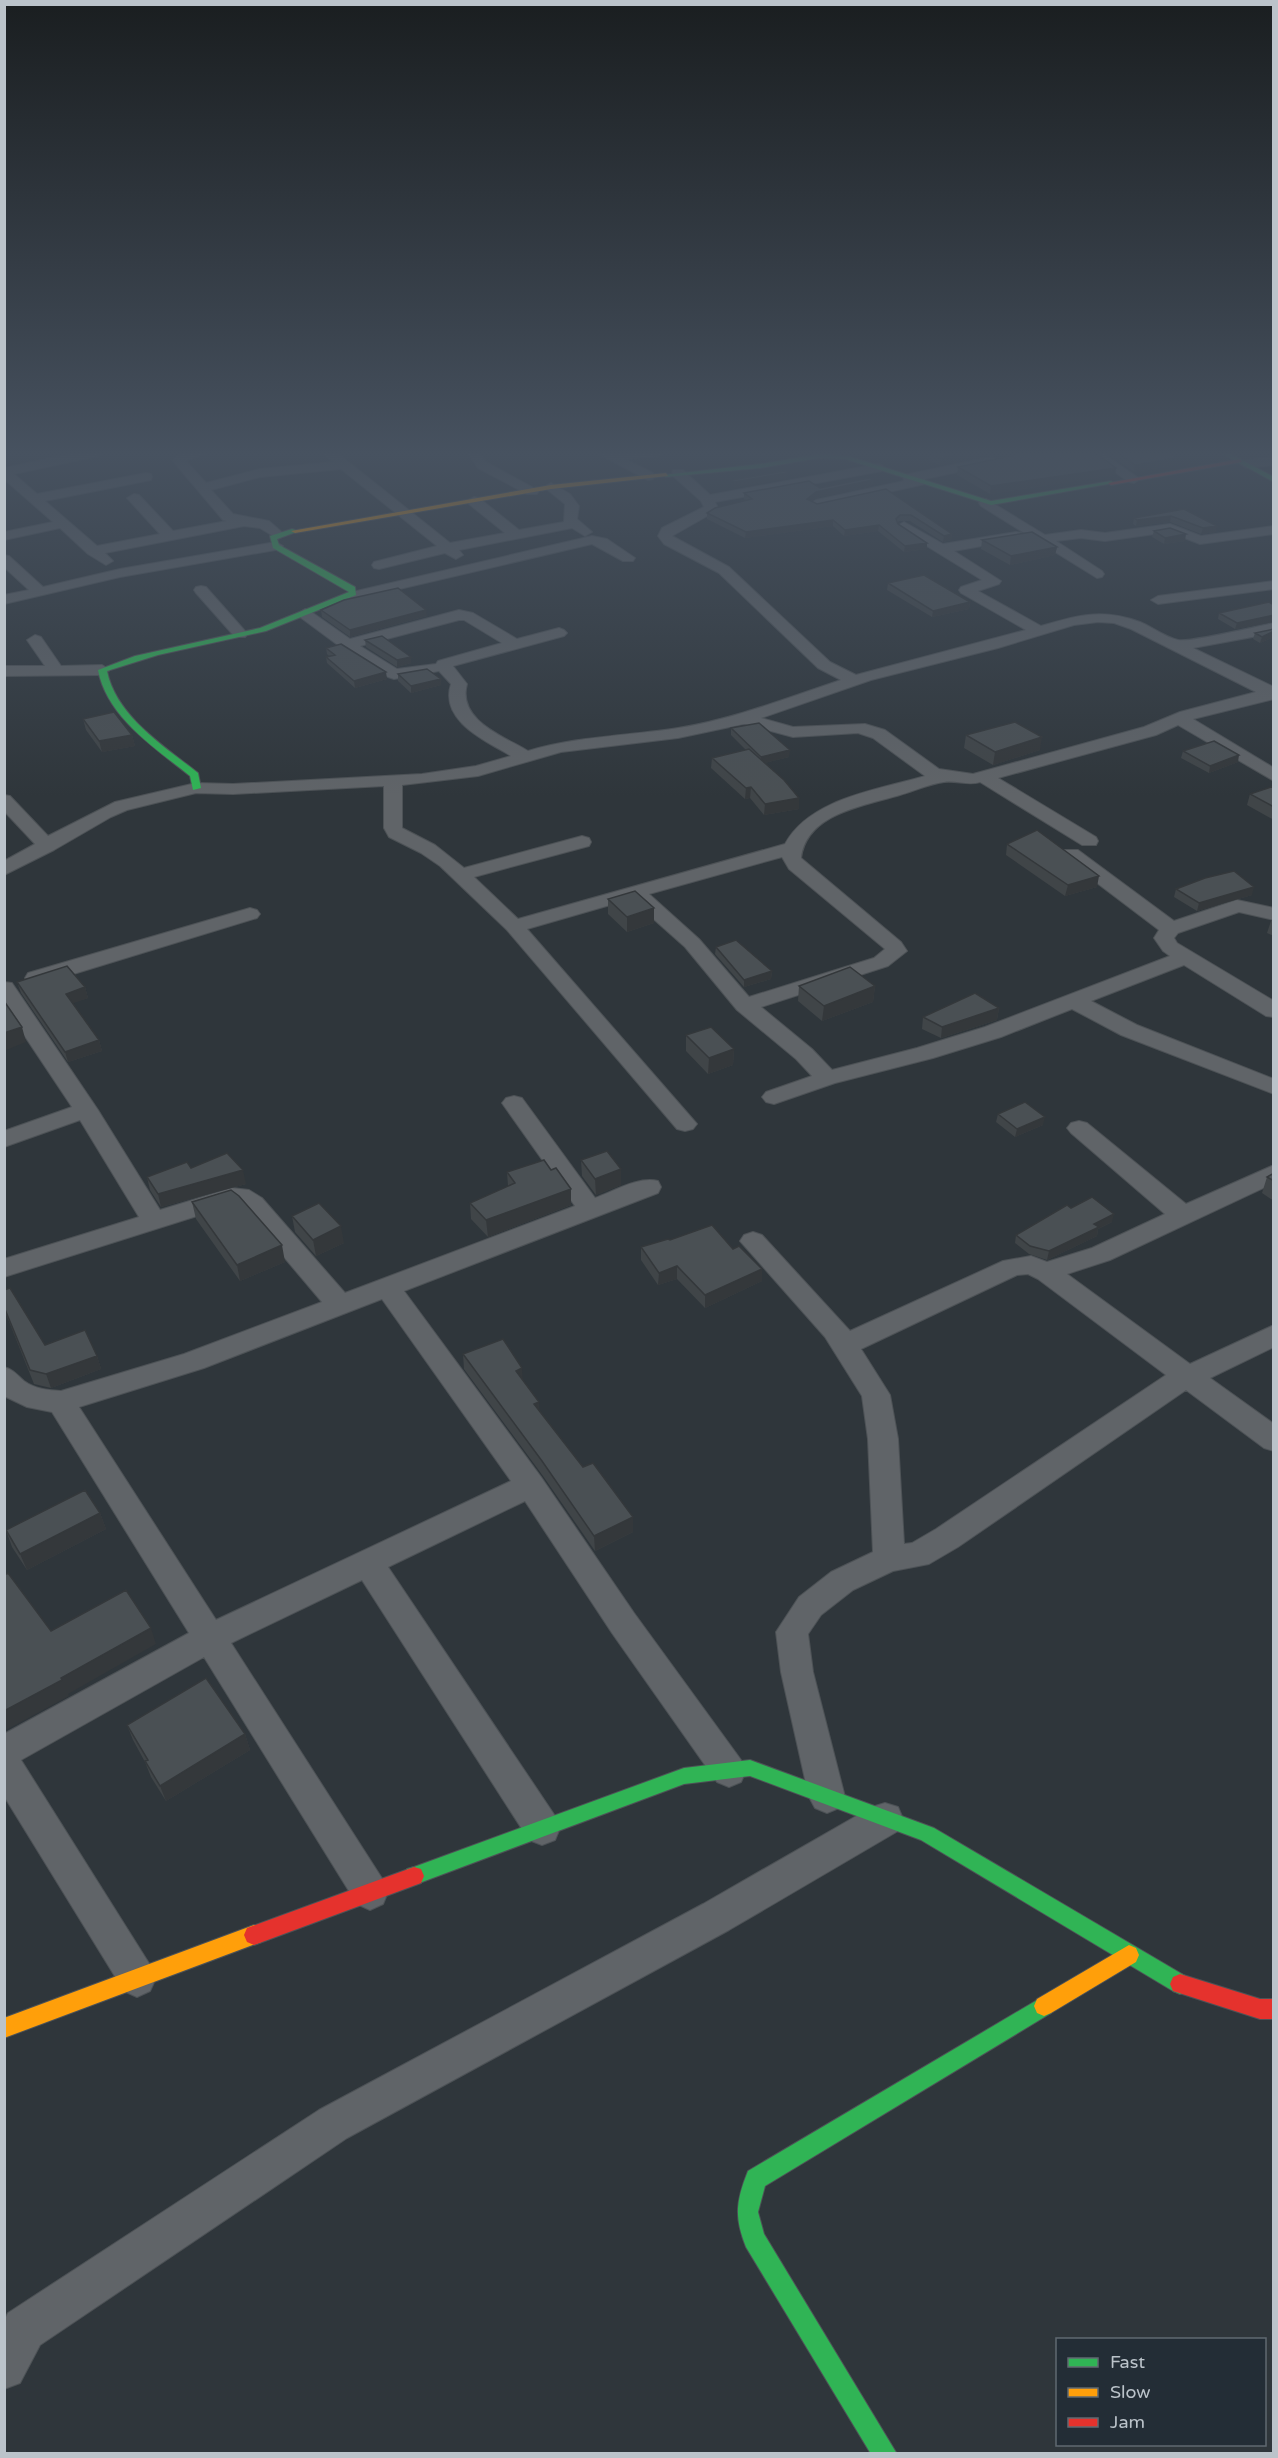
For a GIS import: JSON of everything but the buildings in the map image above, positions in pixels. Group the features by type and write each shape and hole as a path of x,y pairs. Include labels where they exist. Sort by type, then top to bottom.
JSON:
{"street":[{"path":"12,567 40,592"},
{"path":"112,567 120,573"},
{"path":"4,600 151,567"},
{"path":"317,567 352,589 354,592 348,597"},
{"path":"4,671 102,670 124,661 240,634 305,614 348,597 478,567"},
{"path":"718,567 824,664 854,680"},
{"path":"969,567 994,581 966,590 1039,631"},
{"path":"1086,567 1097,574"},
{"path":"1158,600 1274,585"},
{"path":"201,590 240,634"},
{"path":"305,614 347,645 394,674 444,665 447,662 559,633"},
{"path":"347,645 459,615 468,616 514,644"},
{"path":"4,869 121,806 196,788 233,789 393,780 478,771 559,747 709,729 854,680 1072,621 1098,617 1116,619 1136,626 1271,694"},
{"path":"1177,646 1274,628"},
{"path":"35,640 56,670"},
{"path":"444,665 459,684 454,692 455,704 460,712 468,720 525,756"},
{"path":"102,670 102,680 130,722 195,775 196,788"},
{"path":"742,719 793,732 859,728 879,734 933,773 960,778 984,777 1150,731 1180,719 1271,694"},
{"path":"1180,719 1274,777"},
{"path":"745,1005 881,962 897,951 894,946 796,865 791,858 791,848 805,829 820,815 833,809 944,776"},
{"path":"984,777 1089,841"},
{"path":"393,780 393,828 396,833 428,849 514,926 685,1124"},
{"path":"5,802 47,846"},
{"path":"460,876 582,842"},
{"path":"514,926 791,848"},
{"path":"1071,854 1171,929"},
{"path":"635,892 692,944 745,1005 804,1054 827,1077"},
{"path":"1274,914 1237,906 1171,929 1164,938 1170,948 1274,1011"},
{"path":"154,1221 86,1110 4,988 250,914"},
{"path":"774,1097 827,1077 925,1053 993,1032 1186,957"},
{"path":"1074,1000 1129,1030 1274,1087"},
{"path":"514,1103 590,1209"},
{"path":"4,1140 86,1110"},
{"path":"1079,1128 1183,1215"},
{"path":"1047,1273 1065,1264 1101,1254 1274,1173"},
{"path":"4,1377 15,1389 38,1401 61,1402 194,1361 649,1187"},
{"path":"4,1268 232,1196 240,1196 253,1204 340,1305"},
{"path":"753,1241 835,1330 876,1395 883,1439 889,1559"},
{"path":"845,1345 1012,1266 1031,1265 1047,1273 1274,1440"},
{"path":"387,1287 530,1485 623,1623 729,1771"},
{"path":"827,1797 797,1672 792,1632 810,1606 842,1581 889,1559 918,1555 947,1538 1166,1388 1274,1335"},
{"path":"61,1402 370,1892"},
{"path":"4,1752 210,1638 530,1485"},
{"path":"368,1563 542,1828"},
{"path":"4,1764 137,1978"},
{"path":"4,2028 684,1776 750,1768 927,1834 1180,1985 1260,2009 1274,2009"},
{"path":"4,2367 24,2329 333,2124 716,1917 885,1819"},
{"path":"885,2454 754,2239 747,2212 756,2179 1129,1955"}],"traffic: fast":[{"path":"196,788 195,775 124,714 105,684 102,670 157,653 263,629 353,593 352,589 313,567"},
{"path":"414,1876 684,1776 750,1768 927,1834 1180,1984"},
{"path":"885,2454 754,2239 747,2212 756,2179 1044,2006"}],"traffic: slow":[{"path":"4,2028 254,1935"},
{"path":"1044,2006 1129,1955"}],"traffic: jam":[{"path":"254,1935 414,1876"},
{"path":"1180,1984 1260,2009 1274,2009"}]}
